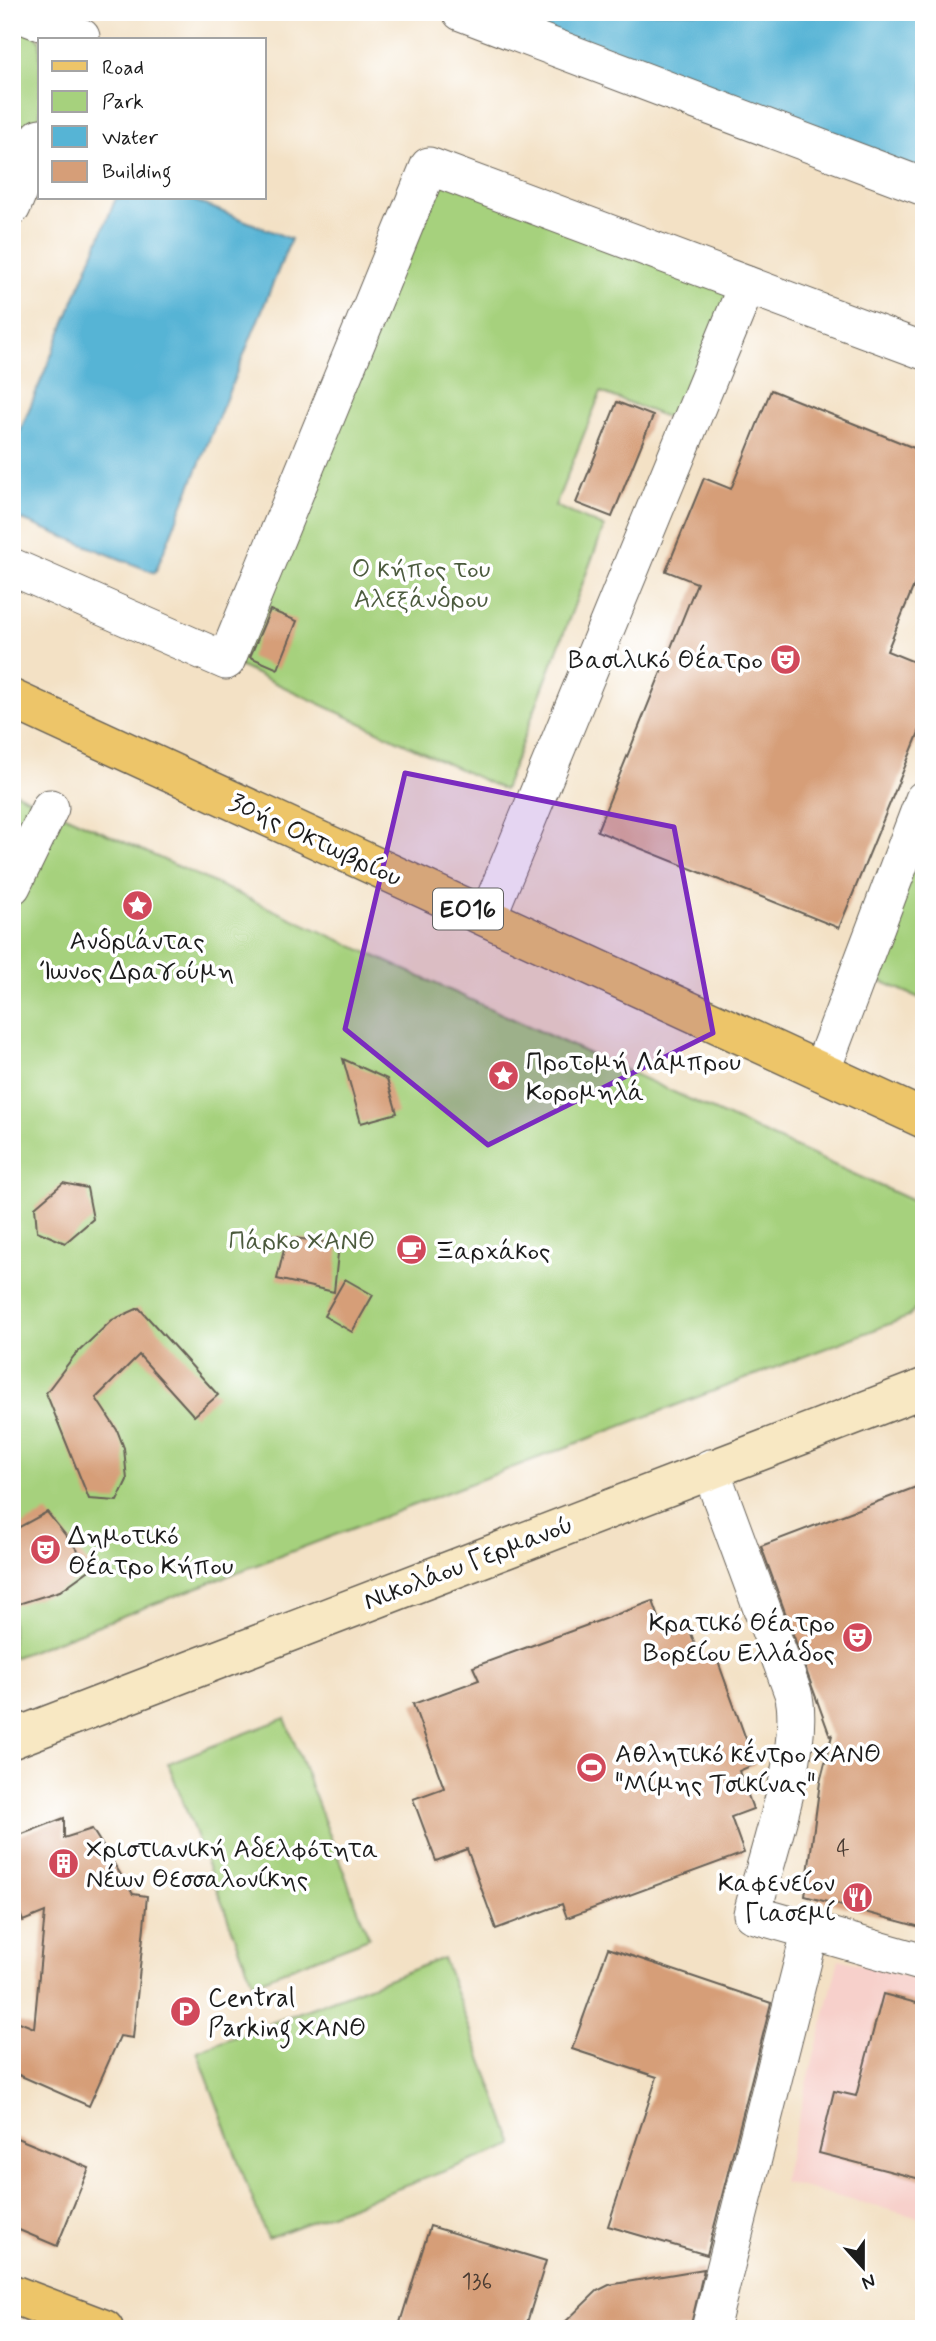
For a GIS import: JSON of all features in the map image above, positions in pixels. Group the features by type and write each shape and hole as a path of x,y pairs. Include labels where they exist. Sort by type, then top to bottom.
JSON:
{"main road":[{"name":"30ής Οκτωβρίου","path":"12,699 924,1119"},
{"name":"Νικολάου Γερμανού","path":"12,1739 710,1468 924,1388"},
{"path":"12,2294 104,2329"}],"street":[{"path":"14,12 80,38"},
{"path":"461,12 924,187"},
{"path":"12,207 38,143"},
{"path":"12,567 226,661 429,166 924,351"},
{"path":"487,918 747,285"},
{"path":"821,1072 924,799"},
{"path":"12,886 50,808"},
{"path":"710,1468 793,1693 797,1713 795,1744 752,1914 810,1933 924,1963"},
{"path":"710,2329 810,1933"}],"highlighted area":[{"path":"405,773 674,827 713,1033 488,1145 345,1029"}],"shaded area":[{"path":"839,1959 924,1981 924,2219 782,2182"}],"green space":[{"path":"12,12 38,38 38,143 12,207"},
{"name":"Ο κήπος του Αλεξάνδρου","path":"429,166 738,282 684,424 601,392 555,506 604,527 504,790 226,660"},
{"name":"Πάρκο ΧΑΝΘ","path":"12,791 924,1206 924,1298 908,1317 12,1658"},
{"path":"924,831 924,1000 871,977"},
{"path":"285,1718 369,1938 253,1983 168,1763"},
{"path":"443,1958 514,2145 267,2238 197,2051"}],"water":[{"path":"488,12 924,12 924,176"},
{"path":"115,200 193,200 291,239 155,573 12,516 12,451"}],"building":[{"name":"Βασιλικό Θέατρο","path":"771,390 924,452 924,561 887,651 924,666 924,720 839,928 597,831 697,583 666,571 704,478 731,489"},
{"path":"617,402 653,416 612,517 576,503"},
{"path":"270,610 297,621 278,669 250,657"},
{"path":"343,1059 387,1079 397,1113 361,1123"},
{"path":"63,1183 87,1188 93,1219 65,1243 37,1231 35,1207"},
{"path":"287,1237 339,1244 334,1292 277,1279"},
{"path":"345,1279 373,1295 352,1332 324,1316"},
{"path":"139,1308 218,1395 194,1416 139,1355 96,1398 117,1430 124,1448 127,1480 117,1501 89,1499 46,1393 74,1356 112,1320"},
{"name":"Κρατικό Θέατρο Βορείου Ελλάδος","path":"924,1484 924,1928 805,1896 820,1782 832,1735 830,1736 761,1546"},
{"name":"Δημοτικό Θέατρο Κήπου","path":"47,1512 92,1568 60,1591 12,1606 12,1531"},
{"name":"Αθλητικό κέντρο ΧΑΝΘ \"Μίμης Τσικίνας\"","path":"653,1601 665,1634 688,1625 701,1661 716,1656 755,1764 739,1771 753,1809 731,1817 744,1853 567,1918 562,1904 496,1929 467,1849 436,1861 413,1799 444,1788 413,1704 479,1680 473,1667"},
{"path":"64,1818 64,1838 92,1829 133,1894 147,1896 133,2038 120,2036 89,2106 12,2072 12,2019 34,2028 45,1912 23,1921 12,1893 12,1838"},
{"path":"608,1948 771,2003 707,2255 608,2226 657,2077 572,2049"},
{"path":"883,1994 924,2005 924,2180 819,2153 834,2091 856,2096"},
{"path":"12,2136 89,2168 57,2246 12,2227"},
{"path":"430,2226 546,2261 525,2329 398,2329"},
{"path":"704,2269 690,2329 558,2329 597,2291 609,2285"}],"place":[{"name":"Βασιλικό Θέατρο","path":"786,659"},
{"name":"Ανδριάντας Ίωνος Δραγούμη","path":"137,905"},
{"name":"Προτομή Λάμπρου Κορομηλά","path":"503,1076"},
{"name":"Ξαρχάκος","path":"411,1250"},
{"name":"Δημοτικό Θέατρο Κήπου","path":"45,1550"},
{"name":"Κρατικό Θέατρο Βορείου Ελλάδος","path":"858,1637"},
{"name":"Αθλητικό κέντρο ΧΑΝΘ \"Μίμης Τσικίνας\"","path":"592,1768"},
{"name":"Χριστιανική Αδελφότητα Νέων Θεσσαλονίκης","path":"63,1863"},
{"name":"Καφενείον Γιασεμί","path":"858,1897"},
{"name":"Central Parking ΧΑΝΘ","path":"185,2012"}]}
